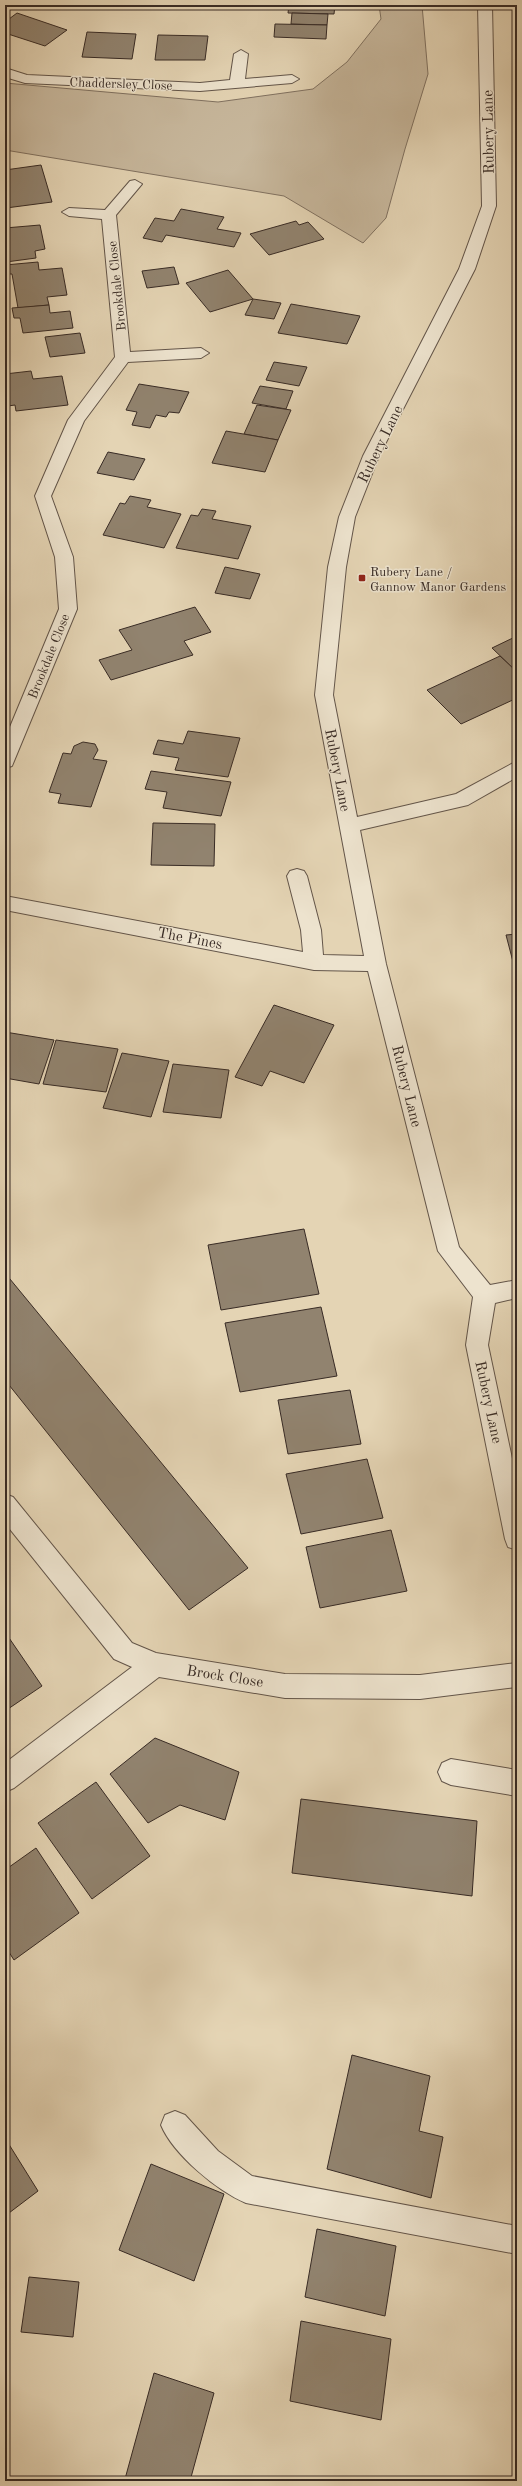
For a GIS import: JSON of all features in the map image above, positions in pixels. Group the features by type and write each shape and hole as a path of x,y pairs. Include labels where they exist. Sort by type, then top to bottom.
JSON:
{"street":[{"name":"Rubery Lane","path":"485,5 489,206 467,270 372,456 347,517 337,567 324,695 376,964 449,1251 485,1295 477,1345 517,1538"},
{"path":"238,83 241,54"},
{"name":"Chaddersley Close","path":"5,72 25,79 200,87 292,79"},
{"path":"69,212 109,215 135,184"},
{"name":"Brookdale Close","path":"5,761 68,609 64,556 43,496 76,420 123,357 109,215"},
{"path":"123,357 201,352"},
{"path":"349,826 461,800 517,768"},
{"path":"297,876 311,930 314,962"},
{"name":"The Pines","path":"5,903 314,962 376,964"},
{"path":"485,1295 517,1289"},
{"name":"Brock Close","path":"5,1505 124,1651 155,1665 285,1686 420,1687 517,1675"},
{"path":"5,1779 155,1665"},
{"path":"451,1772 517,1783"},
{"path":"175,2125 208,2161 246,2189 517,2240"}],"shaded area":[{"path":"379,5 422,5 428,74 386,218 363,243 284,196 5,150 5,83 218,102 313,89 347,62 381,19"}],"building":[{"path":"289,5 335,5 334,14 288,13"},
{"path":"17,13 67,30 45,46 5,33 5,22"},
{"path":"292,13 328,14 327,25 291,24"},
{"path":"275,24 327,25 326,39 274,37"},
{"path":"87,32 136,34 132,59 82,57"},
{"path":"158,35 208,36 205,60 155,60"},
{"path":"41,165 52,202 6,208 5,170"},
{"path":"181,209 224,217 217,229 241,233 234,247 166,235 162,242 143,238 155,218 174,221"},
{"path":"296,221 299,225 308,222 324,239 269,255 250,234"},
{"path":"40,225 45,249 35,251 36,258 6,262 5,228"},
{"path":"38,262 39,270 62,268 67,295 47,297 49,305 18,308 12,274 6,274 5,265"},
{"path":"174,267 179,284 147,288 142,271"},
{"path":"228,270 253,299 210,312 186,283"},
{"path":"253,299 281,303 274,319 245,315"},
{"path":"291,304 360,316 347,344 278,333"},
{"path":"49,305 50,313 70,311 73,328 23,333 20,318 14,318 12,308"},
{"path":"80,333 85,353 50,357 45,337"},
{"path":"274,362 307,367 299,386 266,380"},
{"path":"31,371 33,379 62,376 68,405 16,411 15,405 8,406 5,374"},
{"path":"139,384 189,392 179,413 169,412 166,417 156,415 150,428 132,425 137,412 126,410"},
{"path":"260,386 293,391 286,409 252,403"},
{"path":"257,405 291,410 278,440 244,434"},
{"path":"226,431 278,440 265,472 212,463"},
{"path":"108,452 145,459 134,480 97,473"},
{"path":"130,496 151,500 147,507 181,514 164,548 103,535 120,503 125,504"},
{"path":"202,509 216,511 212,519 251,526 238,559 176,548 191,515 198,516"},
{"path":"225,567 260,574 250,599 215,593"},
{"path":"195,607 211,632 184,641 193,655 111,680 99,660 132,650 119,630"},
{"path":"517,636 517,672 492,648"},
{"path":"500,656 517,672 517,698 461,724 427,690"},
{"path":"188,731 240,738 228,777 175,770 179,758 153,754 158,740 183,744"},
{"path":"83,742 95,744 98,750 93,759 107,761 91,807 58,803 61,794 49,792 63,753 71,754 74,746"},
{"path":"151,771 231,782 221,816 163,808 167,792 145,789"},
{"path":"153,823 215,824 214,866 151,865"},
{"path":"517,934 517,977 506,935"},
{"path":"274,1005 334,1025 304,1083 270,1071 262,1086 235,1077"},
{"path":"5,1032 54,1040 39,1084 5,1078"},
{"path":"56,1040 118,1049 106,1092 43,1084"},
{"path":"122,1053 169,1061 151,1117 103,1108"},
{"path":"173,1064 229,1070 221,1118 163,1112"},
{"path":"304,1229 319,1294 221,1310 208,1245"},
{"path":"5,1273 248,1568 189,1610 5,1380"},
{"path":"321,1307 337,1376 240,1392 225,1323"},
{"path":"350,1390 361,1444 288,1454 278,1400"},
{"path":"367,1459 383,1518 301,1534 286,1474"},
{"path":"391,1530 407,1591 320,1608 306,1547"},
{"path":"5,1632 42,1686 5,1711"},
{"path":"155,1738 239,1772 225,1820 180,1805 148,1823 110,1774"},
{"path":"96,1782 150,1856 92,1899 38,1823"},
{"path":"301,1799 477,1821 472,1896 292,1873"},
{"path":"36,1848 79,1913 14,1960 5,1946 5,1870"},
{"path":"352,2055 430,2076 419,2131 443,2137 431,2198 327,2169"},
{"path":"5,2138 38,2191 5,2216"},
{"path":"151,2164 224,2194 194,2281 119,2250"},
{"path":"317,2229 396,2246 385,2316 305,2297"},
{"path":"29,2277 79,2282 73,2337 21,2332"},
{"path":"301,2321 391,2339 381,2420 290,2401"},
{"path":"154,2373 214,2393 190,2481 131,2481 125,2479"}],"place":[{"name":"Rubery Lane / Gannow Manor Gardens","path":"362,578"}]}
